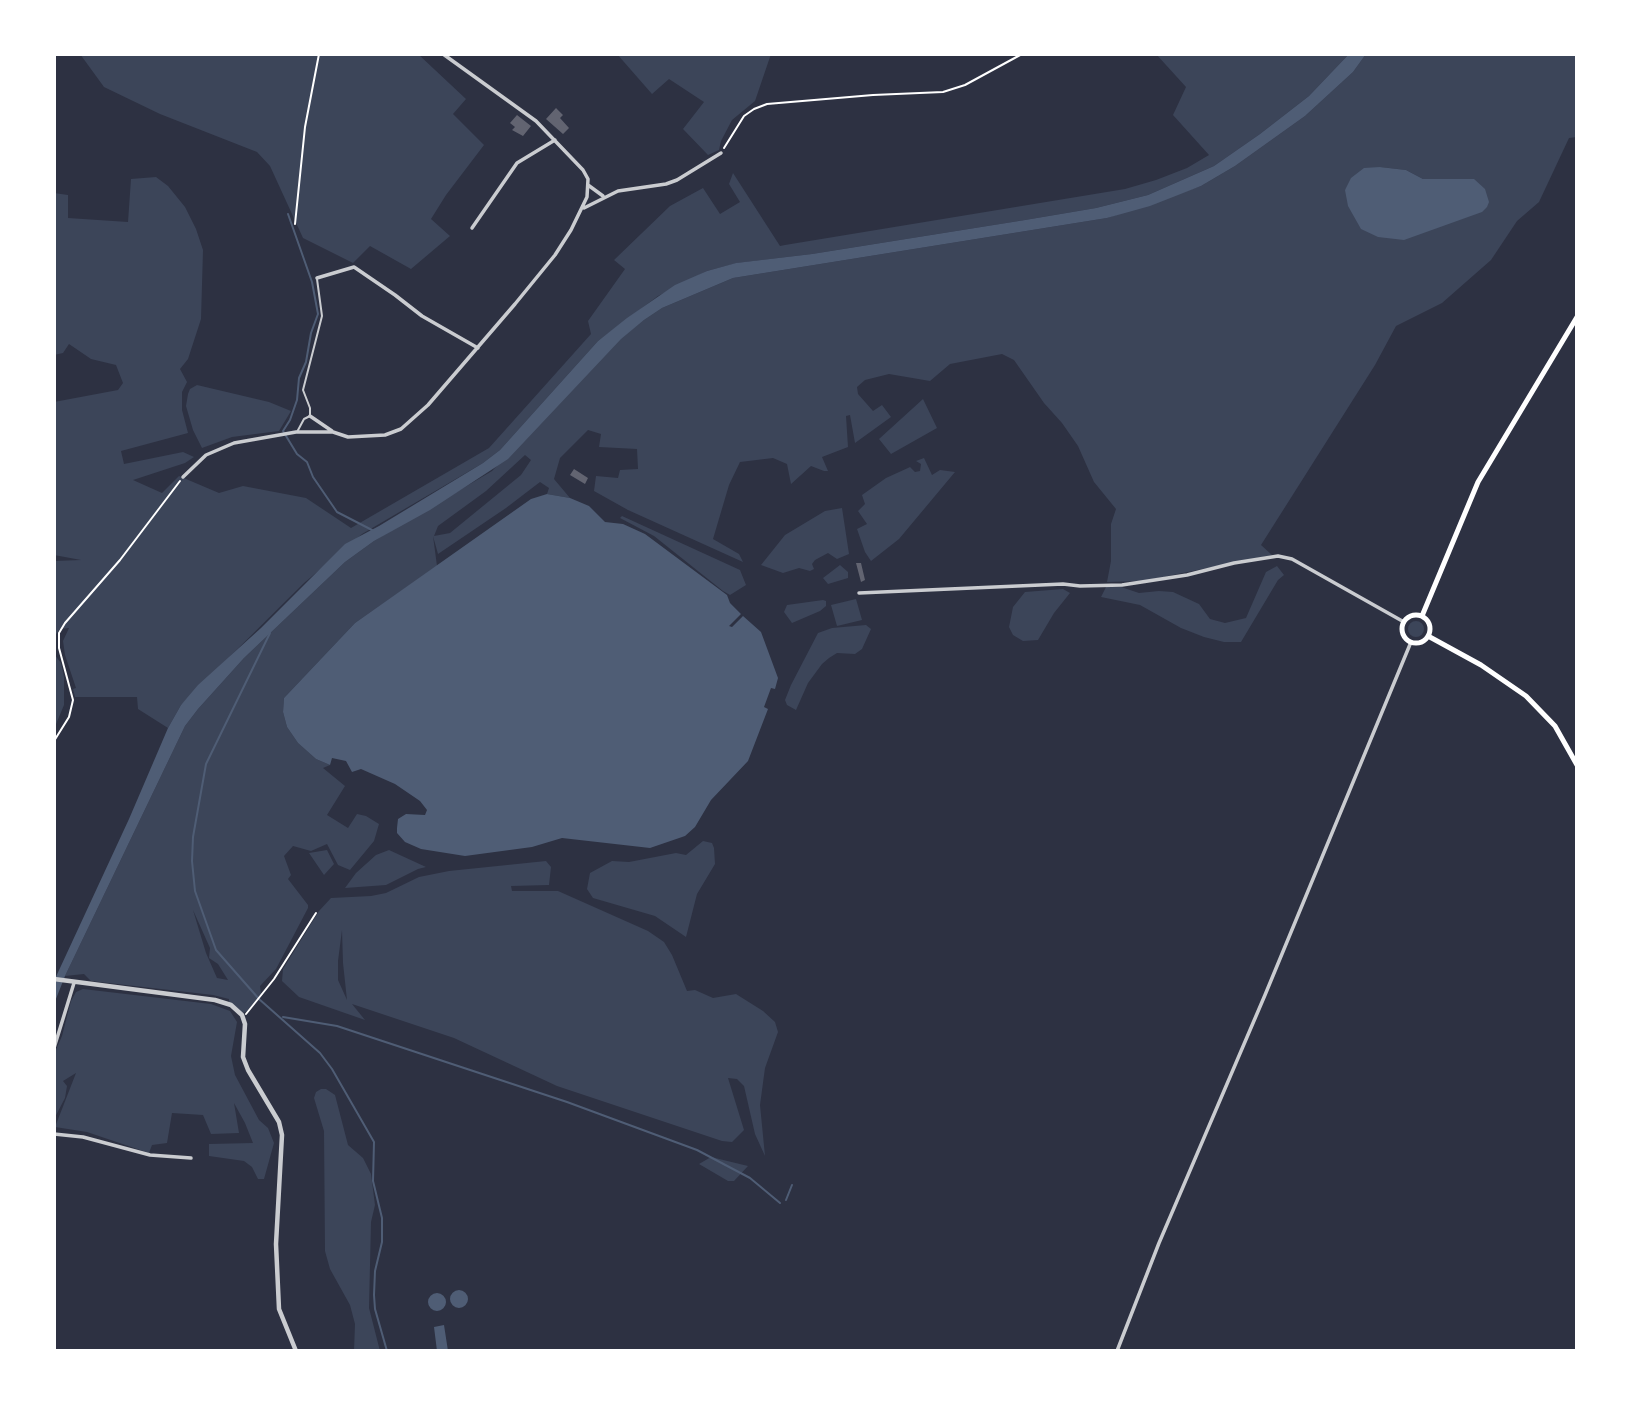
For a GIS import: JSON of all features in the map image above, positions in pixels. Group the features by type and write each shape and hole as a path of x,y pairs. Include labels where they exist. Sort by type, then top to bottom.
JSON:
{"main road":[{"path":"1422,616 1478,482 1577,317"},
{"path":"1412,616 1422,616 1429,625 1428,636 1420,642 1411,642 1403,633 1405,622 1412,616"},
{"path":"1428,636 1481,665 1526,696 1555,726 1577,765"}],"street":[{"path":"443,54 536,121 583,170 589,185 603,197"},
{"path":"472,228 517,163 555,140"},
{"path":"583,209 618,191 666,184 692,173 721,153"},
{"path":"310,416 342,436 379,435 401,429 429,405 555,255 583,209 589,185"},
{"path":"317,278 354,267 422,316 478,348"},
{"path":"183,477 206,455 224,446 296,432 333,432"},
{"path":"859,593 1063,584 1122,585 1278,556 1292,559 1405,622"},
{"path":"1117,1351 1159,1244 1411,642"},
{"path":"54,979 215,1000 231,1005 242,1016 245,1024 243,1057 279,1122 282,1135 276,1244 279,1309 296,1351"},
{"path":"54,1048 72,983"},
{"path":"54,1134 83,1136 150,1155 191,1158"}],"lane":[{"path":"296,432 304,419 310,416 303,390 322,316 317,278"}],"path":[{"path":"295,224 305,127 319,54"},
{"path":"721,153 744,116 767,104 873,95 943,93 965,85 1022,54"},
{"path":"54,741 69,717 73,700 59,648 59,633 120,560 183,477"},
{"path":"242,1016 256,1004 316,914"}],"shaded area":[{"path":"80,54 418,54 466,99 453,114 484,145 431,219 450,236 411,269 370,246 353,263 303,238 270,166 257,152 160,114 104,87"},
{"path":"617,54 771,54 755,101 732,120 719,150 708,155 683,129 704,102 669,79 652,94"},
{"path":"1156,54 1349,54 1309,96 1260,134 1214,166 1148,195 1096,208 812,254 737,263 707,271 658,296 598,341 500,450 483,463 362,534 304,583 181,705 168,728 138,709 137,697 75,697 73,689 76,688 63,641 69,628 60,629 54,637 54,561 81,560 54,555 54,402 118,390 123,383 116,365 91,359 69,344 63,353 54,355 54,193 68,195 68,218 128,222 131,179 156,177 168,186 185,207 203,250 201,319 188,359 180,369 187,382 182,392 182,410 188,433 121,451 124,464 183,452 194,457 185,463 133,480 162,493 179,476 219,493 243,486 306,498 351,528 489,448 591,334 588,321 625,269 614,260 670,206 703,188 720,214 740,202 729,184 733,173 780,246 1125,189 1156,180 1187,168 1209,155 1173,115 1186,87"},
{"path":"1349,54 1366,54 1353,72 1305,116 1235,166 1201,186 1150,206 1107,218 733,278 662,308 644,320 621,339 508,459 430,510 374,541 345,562 244,658 198,709 185,726 54,1004 54,981 168,728 181,705 198,685 261,628 345,544 483,463 500,450 598,341 627,318 675,285 707,271 736,263 812,254 1025,220 1096,208 1148,195 1214,166 1260,134 1309,96"},
{"path":"1366,54 1577,54 1577,137 1569,138 1539,202 1517,221 1491,260 1442,303 1396,326 1375,365 1261,545 1272,555 1143,581 1107,582 1111,561 1111,524 1116,509 1094,482 1078,446 1062,423 1044,403 1014,360 1002,354 950,364 930,381 889,374 865,380 857,387 858,394 873,411 882,405 891,417 855,443 850,415 846,416 848,447 822,457 828,471 811,466 791,484 787,464 773,458 740,462 729,485 713,539 739,554 743,562 628,510 594,491 596,476 618,478 620,470 638,469 637,449 599,447 601,434 588,430 560,458 554,479 570,498 547,494 549,488 540,482 438,554 433,536 437,566 355,623 284,698 283,712 287,727 298,743 316,759 330,765 323,768 345,786 327,815 348,828 357,814 379,824 374,841 350,870 338,865 327,844 311,851 293,846 284,856 291,875 288,879 308,908 276,969 260,986 261,994 247,1011 243,1013 229,1002 229,999 213,995 91,981 84,974 65,976 185,726 198,709 244,658 345,562 374,541 492,471 621,338 644,320 662,308 733,278 1107,218 1201,186 1235,166 1305,116 1353,72","holes":["1380,167 1406,170 1423,179 1467,179 1345,190","525,455 531,460 521,475 450,533 434,536 438,526 486,491","193,910 210,948 209,958 218,964 228,980 217,978 206,953"]},
{"path":"1364,168 1406,170 1423,179 1474,179 1485,189 1489,202 1482,212 1404,240 1378,237 1361,229 1348,206 1345,190 1351,178"},
{"path":"197,385 269,402 291,411 279,431 232,437 202,448 186,406 190,389"},
{"path":"923,399 937,428 891,454 879,439"},
{"path":"924,458 932,475 940,470 955,472 899,539 871,561 857,529 867,524 858,511 865,504 862,495 886,478 910,467 915,472 920,471 921,464 916,461"},
{"path":"547,494 570,498 589,506 605,522 623,524 645,534 727,595 730,603 741,614 729,626 732,627 743,616 761,632 778,678 764,707 768,709 748,761 711,800 695,827 685,836 650,848 562,838 532,847 465,856 421,849 405,842 397,833 398,819 406,814 425,815 427,810 420,801 395,784 361,769 352,772 346,761 332,758 330,765 316,759 298,743 287,727 283,712 284,698 355,623 531,499"},
{"path":"842,508 849,554 837,559 828,553 815,560 812,564 814,569 810,571 799,568 783,573 761,565 785,535 825,511"},
{"path":"622,516 740,570 746,585 730,595 654,536 620,518"},
{"path":"840,565 848,572 848,578 828,584 823,578"},
{"path":"1277,566 1284,575 1278,580 1241,642 1224,642 1204,637 1181,628 1140,605 1101,597 1106,587 1121,587 1139,593 1173,592 1199,604 1210,619 1225,623 1246,618 1266,572"},
{"path":"1063,589 1070,593 1038,640 1023,641 1013,635 1009,627 1013,607 1025,592"},
{"path":"856,599 862,620 837,626 831,605"},
{"path":"826,601 826,606 820,611 792,623 784,612 787,605"},
{"path":"1413,621 1419,621 1424,629 1422,635 1413,637 1408,632 1408,626"},
{"path":"866,625 871,629 862,649 855,654 837,653 829,658 808,683 796,710 787,705 785,700 791,685 818,633 832,628"},
{"path":"54,654 61,663 64,677 64,705 54,729"},
{"path":"703,841 712,843 715,864 697,894 686,937 655,916 593,898 587,889 590,873 612,861 629,862 676,853 686,855"},
{"path":"327,850 334,864 324,875 309,853"},
{"path":"389,850 426,867 386,885 345,888 356,873 376,855"},
{"path":"546,861 551,867 549,885 511,886 512,891 558,891 648,931 664,942 687,991 695,990 713,998 736,994 763,1011 775,1022 778,1032 765,1068 760,1105 765,1156 755,1134 744,1086 737,1079 728,1078 744,1130 732,1142 722,1141 557,1086 454,1038 352,1004 365,1020 299,997 282,981 283,969 319,911 331,898 386,893 419,877 449,871","holes":["342,930 347,1000 338,980"]},
{"path":"83,989 211,1004 230,1011 237,1022 231,1056 235,1075 259,1120 268,1128 274,1143 264,1179 258,1179 252,1167 244,1161 209,1156 209,1144 253,1143 234,1103 239,1133 211,1134 203,1115 172,1113 167,1143 152,1145 149,1153 87,1132 55,1127 76,1073 63,1081 67,1086 65,1098 54,1119 54,1054 62,1036 71,1001 76,992"},
{"path":"321,1089 335,1095 348,1145 363,1158 371,1174 375,1205 371,1222 369,1308 380,1351 354,1351 355,1324 350,1305 330,1269 325,1251 324,1131 314,1098 316,1092"},
{"path":"711,1157 748,1166 734,1181 728,1181 699,1164"},
{"path":"459,1290 465,1293 468,1299 465,1305 459,1308 453,1305 450,1299 453,1293"},
{"path":"437,1293 443,1296 446,1302 443,1308 437,1311 431,1308 428,1302 431,1296"},
{"path":"444,1325 448,1351 437,1351 434,1327"}],"building":[{"path":"556,108 569,128 563,134 546,119"},
{"path":"517,115 531,126 523,136 512,130 515,127 510,123"},
{"path":"574,469 588,478 585,484 570,475"},
{"path":"856,563 861,563 865,580 861,582"}],"waterway":[{"path":"288,214 312,282 318,314 311,333 306,362 299,378 297,400 283,431 297,454 307,462 313,477 337,512 372,530"},
{"path":"270,633 206,764 193,837 195,891 216,950 259,999 320,1053 374,1142 373,1181 382,1218 382,1242 375,1271 374,1295 375,1309 387,1351"},
{"path":"283,1017 337,1026 567,1102 697,1150 750,1178 780,1203"},
{"path":"786,1200 792,1185"}]}
